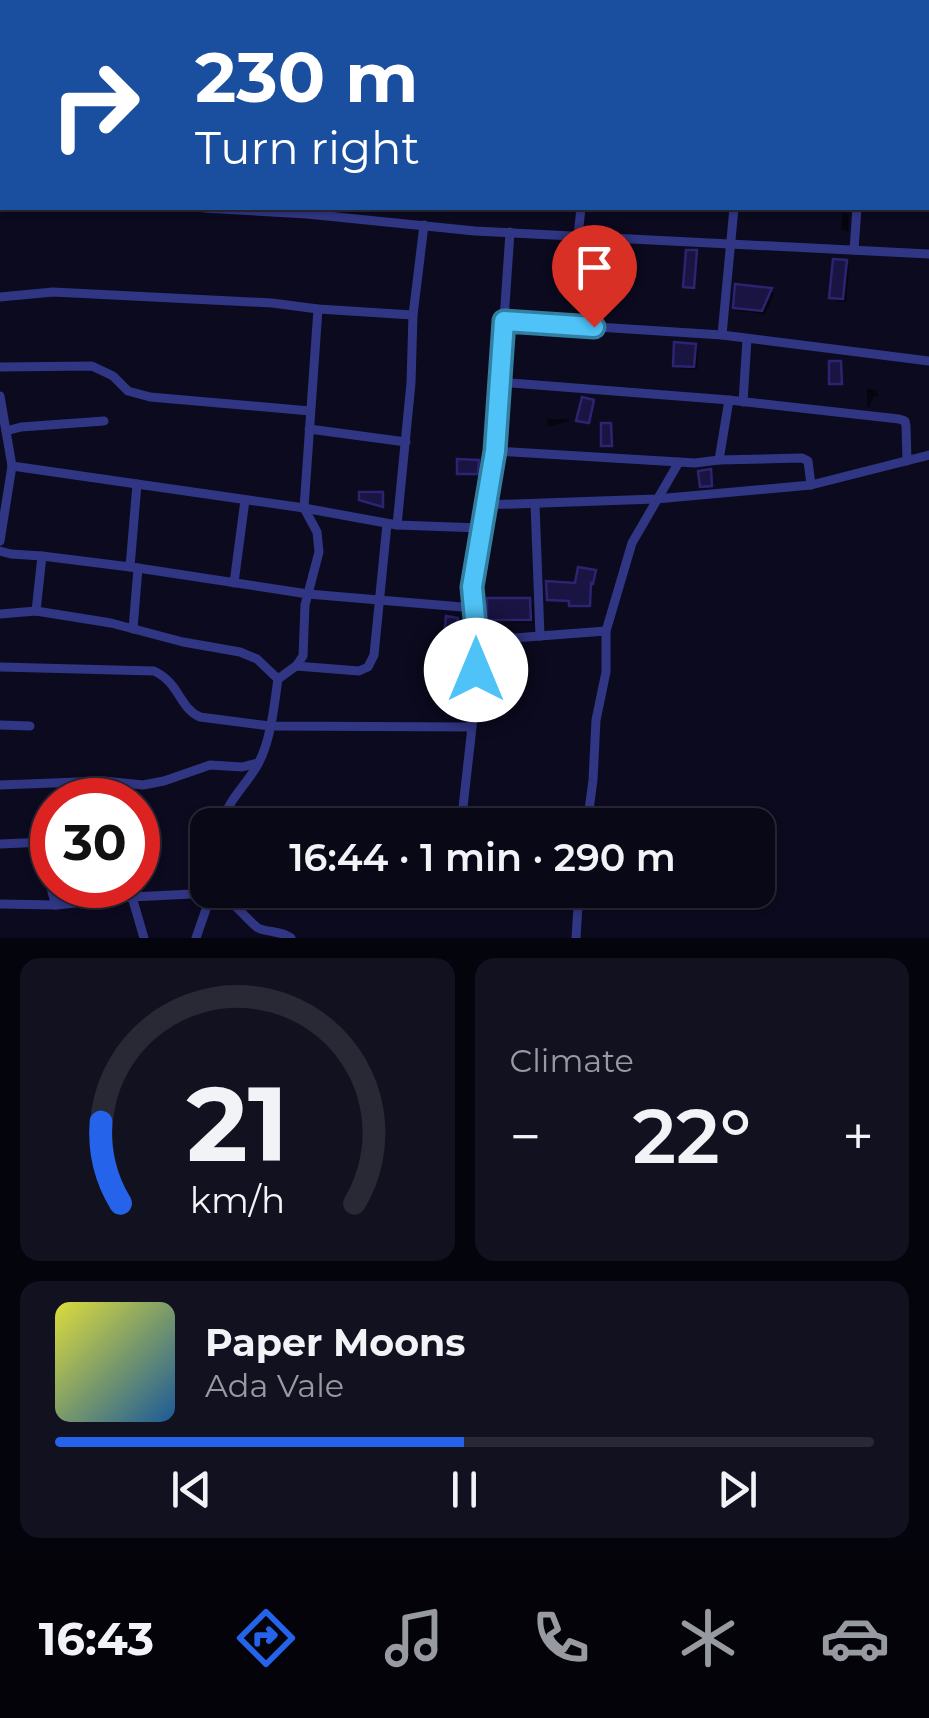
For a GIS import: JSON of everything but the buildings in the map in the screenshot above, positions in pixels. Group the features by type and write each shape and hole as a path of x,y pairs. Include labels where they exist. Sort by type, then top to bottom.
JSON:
{"street":[{"path":"270,210 510,232 929,254"},
{"path":"578,236 580,210"},
{"path":"722,335 734,210"},
{"path":"854,250 857,210"},
{"path":"296,666 359,671 368,667 374,655 406,442 413,315 424,225"},
{"path":"463,808 477,641 472,587 495,451 510,232"},
{"path":"0,297 54,292 413,315"},
{"path":"227,808 259,763 278,679 296,666 302,656 305,605 319,552 317,532 304,508 318,310"},
{"path":"504,321 722,335 929,360"},
{"path":"743,402 747,339"},
{"path":"0,367 92,366 113,376 128,391 150,397 310,410"},
{"path":"499,382 899,418 906,426 907,461"},
{"path":"0,396 12,466 0,541"},
{"path":"719,460 728,400"},
{"path":"6,432 21,427 104,420"},
{"path":"309,428 406,442"},
{"path":"495,451 695,463 802,458 808,462 811,485"},
{"path":"484,506 656,500 811,485 929,454"},
{"path":"589,808 596,720 606,672 606,631 632,543 679,462"},
{"path":"12,466 304,508 392,525 480,528"},
{"path":"134,629 137,484"},
{"path":"234,582 245,500"},
{"path":"535,504 540,636"},
{"path":"0,551 308,594 474,608"},
{"path":"36,611 42,556"},
{"path":"0,614 36,611 111,623 240,652 257,660 278,679"},
{"path":"477,641 606,631"},
{"path":"0,667 154,672 167,678 191,714 200,718 270,726 472,727"},
{"path":"0,725 30,726"},
{"path":"0,785 104,781 142,786 210,765 242,767 259,763"},
{"path":"0,844 30,843"},
{"path":"160,896 190,893"},
{"path":"0,904 30,905"},
{"path":"135,908 144,938"},
{"path":"196,938 208,908"},
{"path":"238,908 254,925 291,938"},
{"path":"576,938 578,908"}],"route":[{"path":"476,670 472,587 495,451 504,321 594,327"}]}
